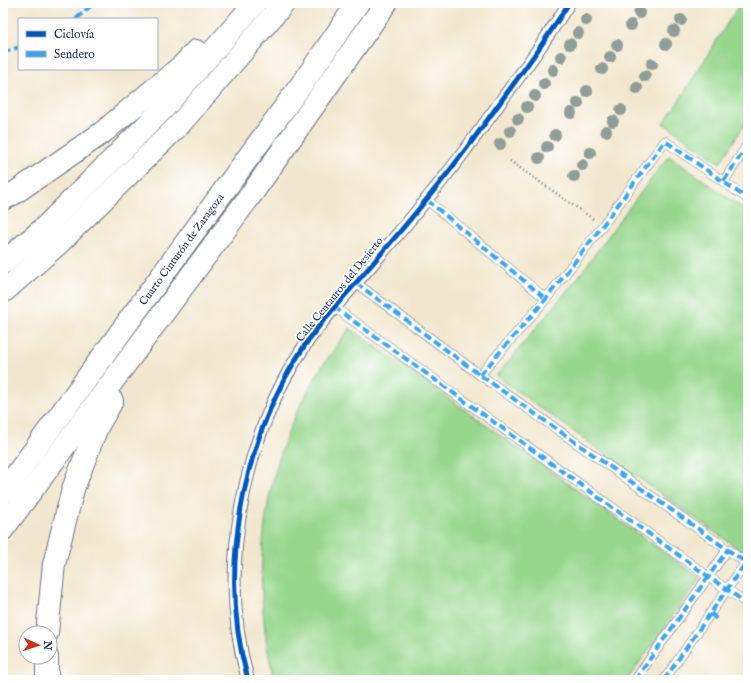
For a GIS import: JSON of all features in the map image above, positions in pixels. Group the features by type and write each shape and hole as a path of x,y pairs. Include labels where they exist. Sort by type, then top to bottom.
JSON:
{"highway":[{"path":"3,199 13,194 108,128 183,65 240,3"},
{"path":"3,263 44,228 163,109 255,3"},
{"path":"3,292 58,244 180,124 284,3"},
{"name":"Cuarto Cinturón de Zaragoza","path":"3,493 304,81 358,3"},
{"path":"3,529 253,192 386,3"},
{"path":"48,625 54,564 74,489 97,427 151,329"},
{"path":"47,665 47,680"}],"street":[{"name":"Calle Centauros del Desierto","path":"248,680 240,643 236,605 235,570 237,536 251,462 275,397 304,346 334,307 427,200 468,147 550,33 569,3"},
{"path":"480,375 546,299 603,226 665,141 748,199"},
{"path":"724,182 748,144"},
{"path":"427,200 546,299"},
{"path":"356,283 480,375 747,563 727,590 714,616 664,680"},
{"path":"334,307 748,604"},
{"path":"635,680 728,549"}],"path":[{"path":"510,161 603,226"}],"green space":[{"path":"740,3 748,3 748,119 720,163 663,123 677,104"},
{"path":"669,156 748,212 748,556 496,376 576,280"},
{"path":"350,328 700,578 627,680 274,680 262,604 264,528 271,490 281,453 294,418 312,383"}],"marked path":[{"path":"77,18 94,3"},
{"path":"3,53 18,47"},
{"path":"480,375 546,299 665,141 748,199"},
{"path":"724,181 748,144"},
{"path":"427,200 546,299"},
{"path":"356,283 480,375 748,564"},
{"path":"334,307 748,604"},
{"path":"635,680 728,549"},
{"path":"664,680 746,562"},
{"path":"711,613 716,619"}],"cycle path":[{"path":"248,680 239,638 235,594 236,550 241,506 251,463 265,422 283,382 305,345 335,306 409,221 466,149 554,27 569,3"}]}
